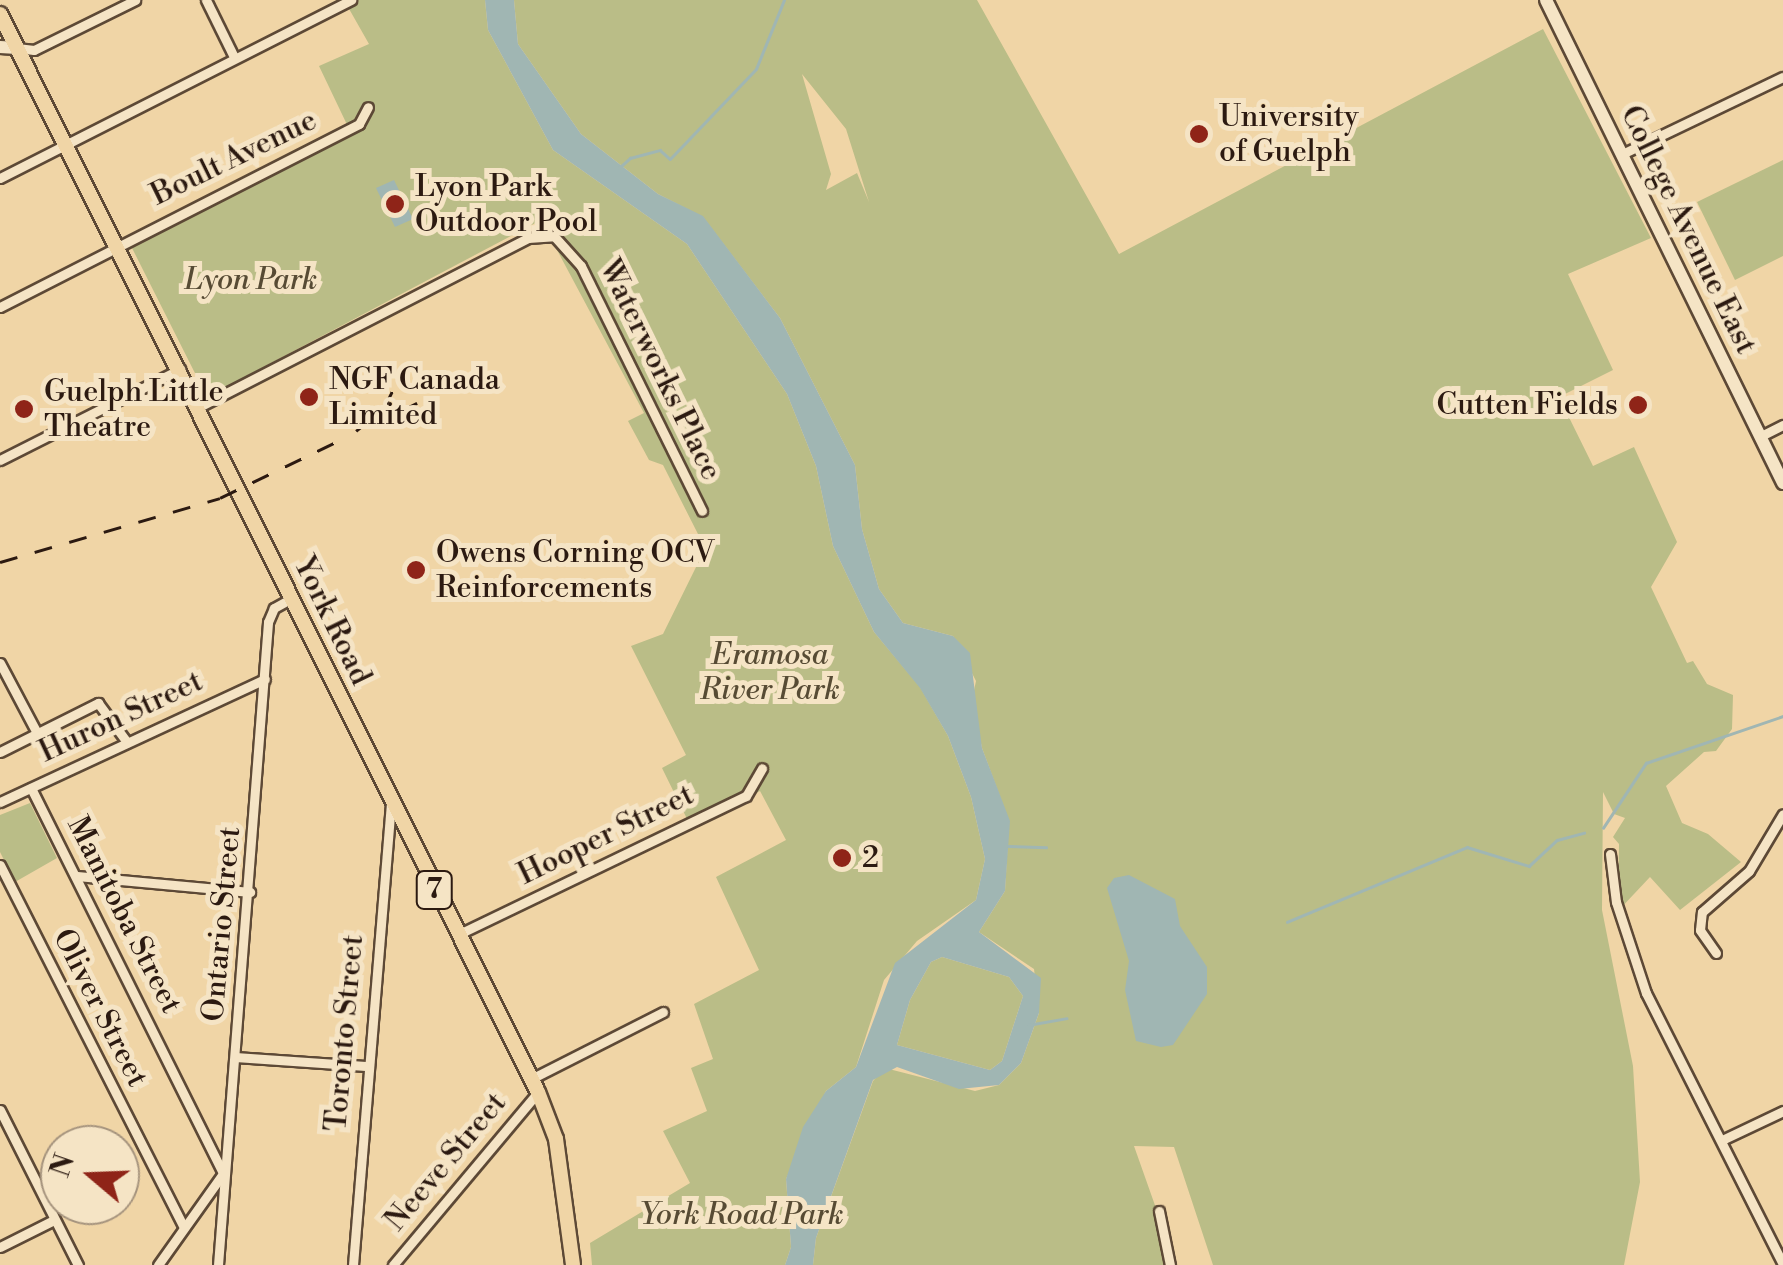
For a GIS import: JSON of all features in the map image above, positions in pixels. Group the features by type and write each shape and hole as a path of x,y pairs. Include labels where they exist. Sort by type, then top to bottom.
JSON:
{"main road":[{"name":"York Road","path":"0,14 199,407 391,806 534,1085 556,1139 573,1265"}],"street":[{"path":"0,47 34,50 135,0"},
{"path":"206,0 234,58"},
{"path":"0,178 351,0"},
{"name":"College Avenue East","path":"1546,0 1783,483"},
{"path":"1622,154 1783,77"},
{"name":"Boult Avenue","path":"0,307 359,124 368,107"},
{"name":"Waterworks Place","path":"199,407 528,238 554,236 581,266 702,510"},
{"path":"0,460 180,369"},
{"path":"1761,436 1783,424"},
{"name":"Ontario Street","path":"218,1265 269,616 290,599"},
{"path":"0,664 37,733"},
{"name":"Huron Street","path":"0,802 265,680"},
{"path":"0,752 98,703 127,742"},
{"name":"Hooper Street","path":"457,935 746,796 762,768"},
{"name":"Manitoba Street","path":"31,788 224,1173"},
{"name":"Toronto Street","path":"352,1265 365,1066 391,806"},
{"path":"1716,953 1700,930 1702,912 1749,871 1783,814"},
{"path":"1610,854 1616,902 1646,993 1783,1264"},
{"name":"Oliver Street","path":"0,865 184,1227"},
{"path":"78,876 250,892"},
{"path":"534,1085 663,1012"},
{"path":"236,1057 365,1066"},
{"name":"Neeve Street","path":"393,1265 534,1085"},
{"path":"0,1110 40,1191"},
{"path":"1722,1140 1783,1111"},
{"path":"158,1265 224,1173"},
{"path":"1160,1211 1170,1265"},
{"path":"0,1247 44,1225"},
{"path":"57,1225 78,1265"}],"green space":[{"name":"Eramosa River Park","path":"344,0 485,0 488,30 553,150 687,244 787,394 816,466 833,546 874,632 920,687 948,736 971,797 985,859 976,900 917,941 884,980 856,1067 826,1091 786,1179 791,1247 785,1265 592,1265 590,1243 690,1183 663,1131 707,1111 691,1068 713,1059 694,1004 759,970 716,877 786,840 760,791 692,829 662,768 686,755 631,646 663,634 699,561 692,545 698,534 663,465 649,460 628,421 644,413 541,220 207,397 131,246 351,133 319,66 369,44"},
{"path":"514,0 977,0 1119,254 1543,29 1651,238 1568,274 1613,370 1559,397 1593,466 1634,447 1677,542 1651,587 1687,663 1693,661 1707,684 1733,695 1732,729 1716,751 1704,752 1666,786 1682,823 1708,834 1741,862 1680,910 1650,877 1618,911 1619,844 1613,837 1625,818 1614,814 1603,792 1602,910 1633,1066 1640,1182 1624,1265 1213,1265 1174,1147 1134,1146 1157,1211 1166,1265 813,1265 816,1238 873,1081 885,1068 975,1091 999,1085 1021,1063 1039,1013 1034,969 979,932 1005,891 1009,821 982,748 972,700 976,681 953,636 903,623 879,589 862,529 855,465 780,318 703,217 658,194 581,134 518,44","holes":["802,74 846,129 869,202 857,173 826,190 831,174"]},
{"path":"1783,160 1783,256 1735,280 1697,202"},
{"path":"30,803 57,858 15,882 0,852 0,815"},
{"path":"942,957 1009,977 1023,996 1002,1061 990,1070 897,1045 910,1000 931,962"}],"water":[{"path":"485,0 514,0 518,44 581,134 658,194 703,216 780,318 855,465 862,529 879,589 903,623 953,636 970,653 982,748 1010,821 1005,891 979,932 1041,978 1039,1013 1021,1063 999,1085 959,1089 897,1067 873,1080 816,1238 813,1265 785,1265 791,1247 786,1179 803,1127 826,1091 856,1067 895,963 976,900 985,859 971,797 948,736 920,688 874,632 833,546 816,466 787,394 687,244 553,150 488,30","holes":["942,957 1009,977 1023,996 1002,1061 990,1070 897,1045 910,1000 931,962"]},
{"name":"Lyon Park Outdoor Pool","path":"394,180 413,219 395,227 376,188"},
{"path":"1129,875 1175,899 1180,926 1207,967 1207,994 1173,1045 1161,1047 1136,1041 1125,990 1129,961 1107,888 1114,878"}],"waterway":[{"path":"619,168 630,158 660,150 670,159 756,69 784,0"},
{"path":"1603,828 1646,763 1783,716"},
{"path":"1287,922 1467,847 1529,866 1557,840 1584,833"},
{"path":"1008,846 1046,847"},
{"path":"1028,1025 1066,1018"}],"railway":[{"path":"356,431 384,408 403,369"},
{"path":"375,424 417,403"},
{"path":"0,562 220,498 340,440"}],"place":[{"name":"University of Guelph","path":"1199,134"},
{"name":"Lyon Park Outdoor Pool","path":"395,204"},
{"name":"NGF Canada Limited","path":"309,397"},
{"name":"Cutten Fields","path":"1638,405"},
{"name":"Guelph Little Theatre","path":"24,409"},
{"name":"Owens Corning OCV Reinforcements","path":"416,570"},
{"name":"2","path":"842,858"}],"park label":[{"name":"Lyon Park","path":"251,280"},
{"name":"York Road Park","path":"742,1215"}]}
